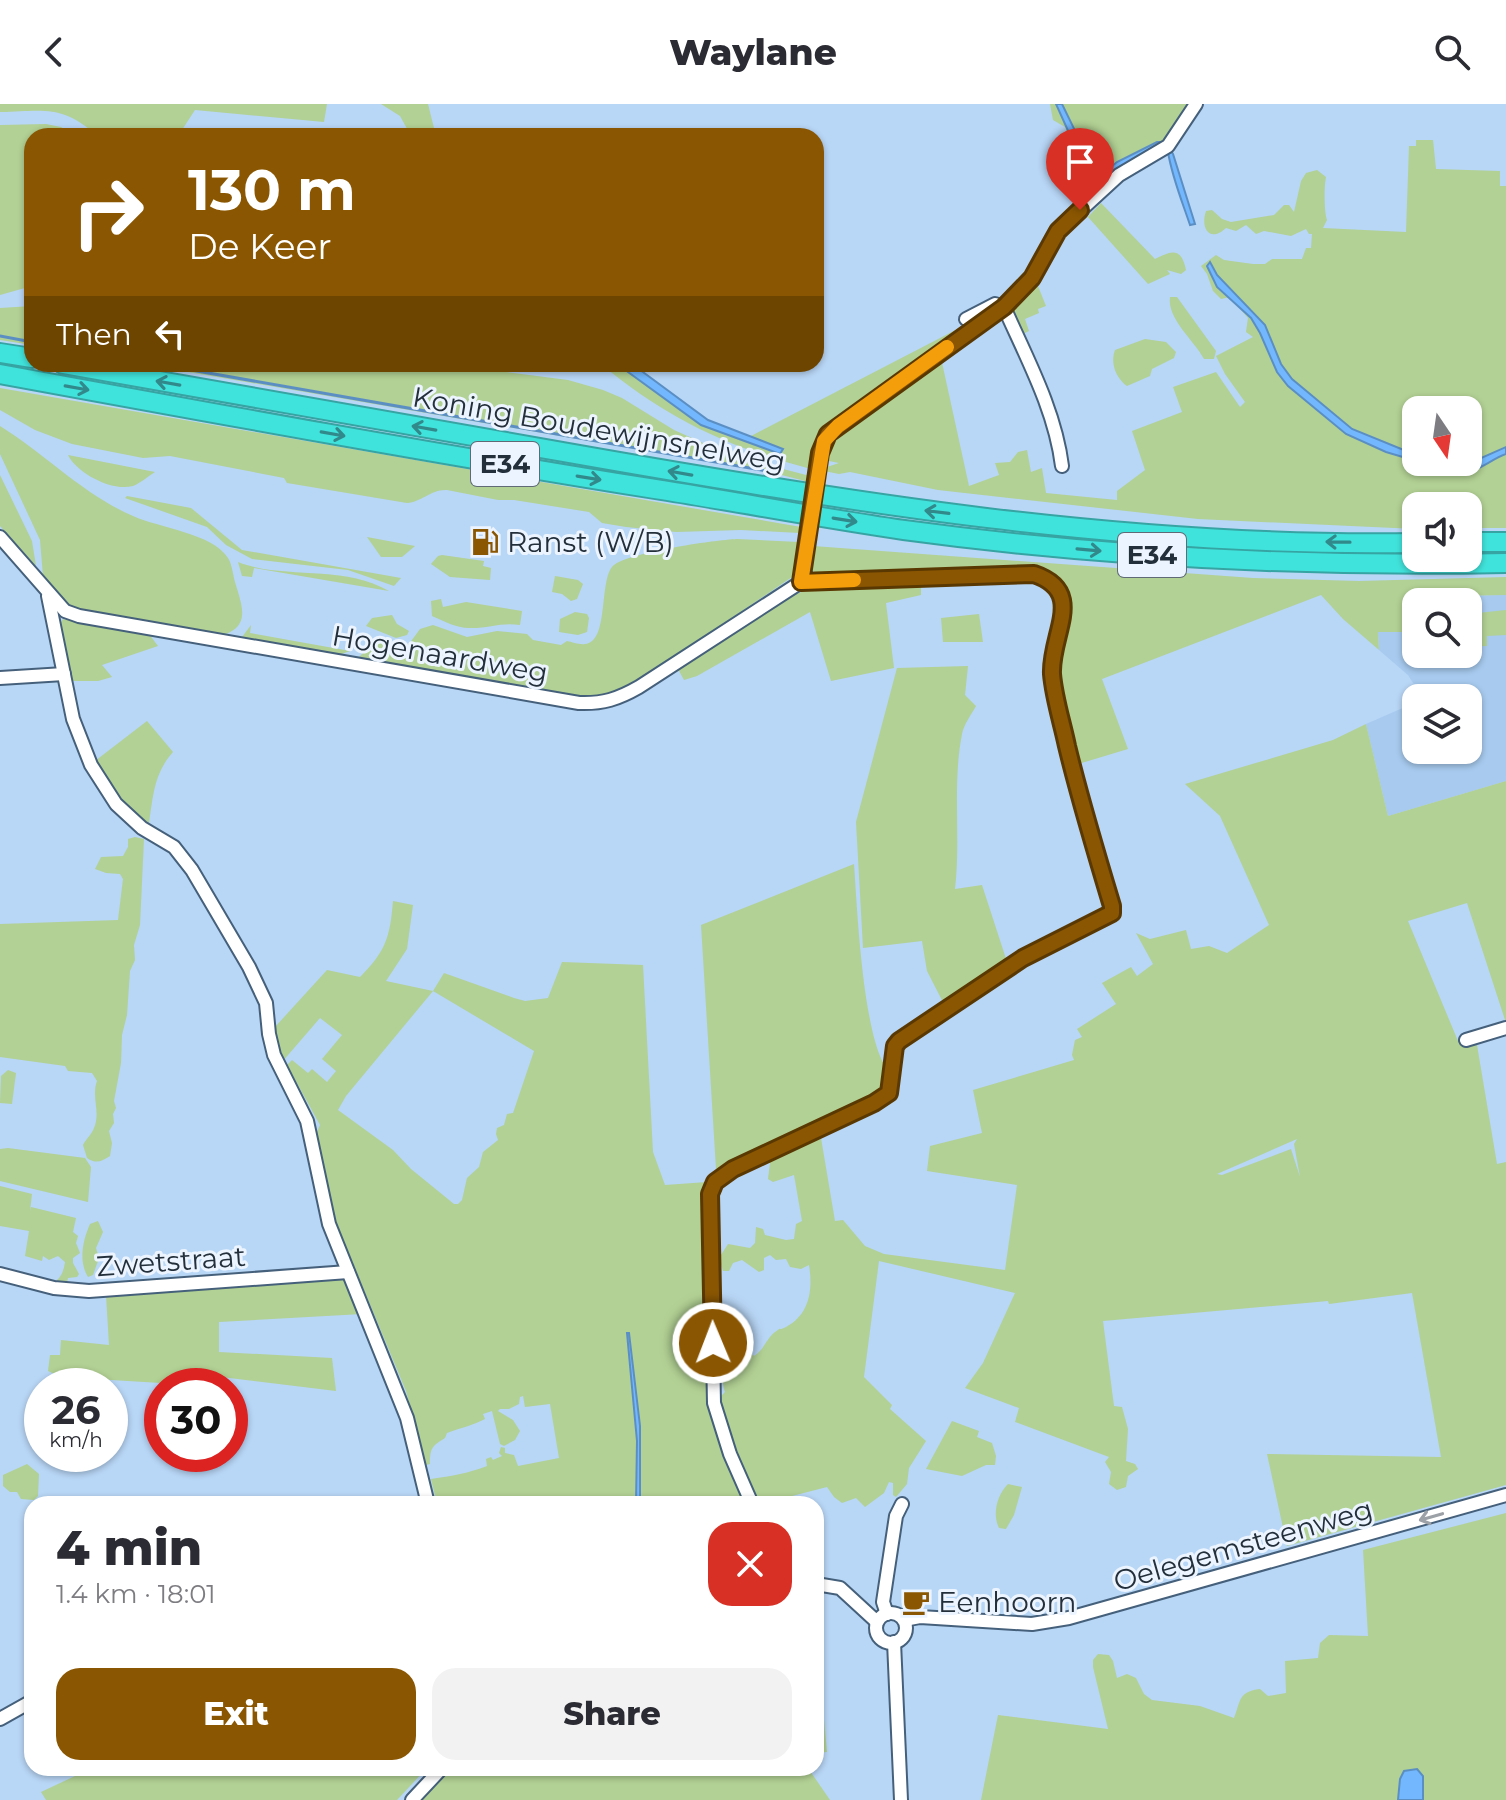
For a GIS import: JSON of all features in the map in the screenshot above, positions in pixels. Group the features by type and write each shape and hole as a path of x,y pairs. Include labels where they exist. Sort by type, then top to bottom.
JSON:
{"highway":[{"path":"0,353 24,357"},
{"name":"Koning Boudewijnsnelweg","path":"108,372 694,475 905,508 1205,538 1402,543"},
{"name":"Koning Boudewijnsnelweg","path":"0,374 546,471 917,531 1093,551 1208,558 1506,563"},
{"path":"1482,542 1506,542"}],"street":[{"path":"748,1496 730,1454 714,1403 710,1198 713,1184 733,1169 874,1103 889,1093 895,1046 899,1041 1023,958 1112,913 1054,693 1052,661 1063,610 1063,600 1057,586 1034,574 801,582 820,453 828,434 838,426 1004,307 1032,278 1058,231 1119,175 1168,146 1196,104"},
{"path":"966,319 995,304 1004,307 1047,405 1062,466"},
{"path":"0,537 48,594 79,740 101,782 116,804 142,828 174,847 192,870 249,967 266,1003 274,1055 307,1121 329,1224 407,1418 426,1496"},
{"name":"Hogenaardweg","path":"48,594 65,611 79,616 598,704 617,699 639,687 801,582"},
{"path":"0,678 64,674"},
{"path":"1466,1040 1506,1028"},
{"name":"Zwetstraat","path":"0,1274 54,1288 89,1291 348,1272"},
{"name":"Oelegemsteenweg","path":"905,1625 942,1618 1032,1624 1069,1618 1506,1495"},
{"path":"824,1585 840,1588 882,1617 897,1614 905,1625 900,1640 885,1641 876,1629 882,1617 896,1516 902,1504"},
{"path":"894,1642 901,1800"},
{"path":"0,1719 24,1706"},
{"path":"412,1800 434,1776"}],"shaded area":[{"path":"1482,595 1506,595 1506,781 1388,816 1366,724 1402,708 1402,764 1482,764 1482,684 1414,684 1379,650 1378,632 1402,632 1402,668 1482,668"}],"green space":[{"path":"0,104 327,104 324,122 195,110 183,128 87,128 63,114 0,112"},
{"path":"381,104 428,104 434,128 407,128 400,116"},
{"path":"1050,104 1190,104 1169,140 1087,199 1079,199 1076,188 1082,171 1075,163 1078,160 1065,127 1053,120"},
{"path":"46,124 63,128 24,128 24,288 0,295 0,125"},
{"path":"1416,140 1433,140 1436,169 1500,171 1500,186 1506,186 1506,528 1482,528 1482,492 1402,492 1402,528 1198,519 938,490 850,472 839,474 824,471 824,468 839,463 829,461 826,455 830,444 843,430 941,358 969,486 999,475 995,463 1010,462 1018,452 1027,450 1031,472 1042,468 1046,493 1117,500 1117,491 1145,470 1132,431 1182,412 1173,387 1216,372 1240,407 1245,402 1216,356 1253,337 1246,332 1248,318 1230,297 1221,299 1213,291 1201,266 1216,255 1224,260 1253,264 1265,264 1272,259 1302,259 1306,248 1311,248 1312,234 1306,229 1291,236 1264,231 1256,234 1246,225 1236,231 1226,228 1211,234 1205,228 1206,211 1212,210 1231,222 1274,215 1284,205 1289,205 1294,212 1301,181 1306,173 1317,170 1326,177 1327,220 1323,228 1406,232 1409,146 1416,146"},
{"path":"1101,203 1155,259 1175,252 1181,257 1186,270 1181,274 1167,270 1170,274 1148,284 1088,217"},
{"path":"1036,281 1046,306 1025,319 1029,331 1021,335 1011,311"},
{"path":"1170,297 1177,297 1216,351 1214,359 1204,359 1182,329 1170,305"},
{"path":"24,306 24,344 0,340 0,308"},
{"path":"971,324 827,426 818,439 811,469 753,451 700,429 650,400 611,372 628,372 701,425 780,454 782,449 749,437"},
{"path":"1145,339 1166,342 1176,352 1174,358 1152,369 1150,376 1127,386 1115,370 1115,350"},
{"path":"188,372 506,372 568,380 622,398 674,430 730,455 810,476 809,482 774,473"},
{"path":"0,388 801,527 800,533 741,530 676,532 626,527 602,523 589,512 447,490 436,491 407,503 287,483 284,478 170,456 143,458 72,444 35,430 0,410"},
{"path":"0,426 81,486 115,507 198,537 220,550 230,563 242,607 241,621 237,627 220,636 92,613 69,605 43,576 40,540 0,454"},
{"path":"68,455 155,472 133,486 115,486 86,474"},
{"path":"0,475 32,541 36,566 0,526"},
{"path":"125,498 191,508 242,550 401,578 394,586 348,570 252,559 226,545 207,527"},
{"path":"367,537 415,546 402,557 381,557"},
{"path":"737,539 799,542 795,575 627,689 596,699 357,660 373,640 393,645 409,644 420,629 433,625 467,637 497,631 527,634 533,640 561,645 567,641 585,644 593,641 598,633 612,567 651,552"},
{"path":"813,546 1253,578 1359,581 1506,577 1506,595 1482,595 1482,588 1402,588 1402,632 1378,632 1379,650 1321,595 1102,679 1128,749 1075,765 1056,677 1067,596 1056,579 1036,569 820,577 811,569"},
{"path":"442,555 484,561 483,566 491,568 490,580 450,577 431,564"},
{"path":"238,562 274,570 352,578 389,591 254,568 252,577 242,576"},
{"path":"555,576 578,580 583,584 577,599 571,601 562,594 552,592"},
{"path":"921,585 921,595 886,603 894,668 831,681 810,612 697,676 684,680 678,669 787,598 806,590"},
{"path":"441,599 443,607 466,602 522,611 520,625 455,626 432,616 431,601"},
{"path":"1506,610 1506,635 1487,636 1487,646 1482,646 1482,613"},
{"path":"575,612 587,614 587,632 578,635 559,632 560,619"},
{"path":"979,614 983,642 943,642 941,618"},
{"path":"392,615 397,624 409,631 407,635 396,638 366,626 372,618"},
{"path":"63,619 149,634 158,646 102,665 112,677 98,681 71,681 59,626"},
{"path":"251,625 250,633 350,651 336,656 244,641 242,637"},
{"path":"968,666 965,695 976,706 963,730 959,753 955,889 982,885 1009,968 947,1010 927,971 922,941 863,948 856,822 897,668"},
{"path":"147,721 173,752 158,777 149,823 146,824 118,798 95,761"},
{"path":"1366,724 1388,816 1506,781 1506,1023 1467,903 1408,921 1458,1041 1463,1043 1476,1039 1497,1164 1506,1162 1506,1485 1287,1546 1267,1454 1441,1457 1412,1293 1329,1304 1328,1301 1103,1321 1114,1406 1122,1407 1128,1429 1126,1461 1135,1464 1138,1469 1128,1476 1126,1487 1117,1490 1109,1484 1111,1472 1105,1462 1109,1457 1015,1422 1019,1408 965,1388 983,1363 1015,1293 879,1261 864,1377 892,1405 890,1409 926,1441 909,1468 907,1484 896,1497 893,1495 893,1483 889,1482 884,1493 865,1507 856,1498 842,1503 827,1487 792,1496 435,1496 431,1479 487,1466 486,1459 502,1456 499,1453 501,1447 505,1448 505,1453 514,1455 518,1466 559,1458 550,1404 525,1407 523,1396 519,1404 500,1409 498,1411 513,1420 520,1431 515,1440 504,1446 500,1444 492,1411 483,1414 485,1419 447,1433 433,1448 430,1464 426,1465 406,1391 347,1249 341,1249 304,1105 317,1132 320,1125 287,1065 292,1060 308,1073 312,1069 327,1082 336,1071 322,1059 342,1035 320,1018 282,1062 275,1027 327,970 360,977 369,968 385,943 393,901 413,905 407,949 386,981 433,991 444,973 525,1001 548,998 562,962 643,965 653,1152 665,1185 707,1182 716,1169 701,925 854,864 868,1008 881,1059 891,1073 886,1091 711,1182 718,1399 725,1392 723,1331 741,1331 738,1342 754,1356 775,1332 794,1322 808,1300 809,1265 801,1269 790,1267 786,1259 776,1260 770,1255 764,1258 764,1270 759,1272 742,1260 733,1263 729,1271 723,1271 719,1258 728,1244 750,1248 755,1243 756,1227 763,1229 765,1235 794,1239 796,1224 802,1221 794,1175 773,1182 768,1179 771,1155 820,1132 835,1221 843,1220 865,1246 884,1254 1005,1270 1017,1185 927,1171 930,1146 982,1133 973,1090 1074,1060 1075,1040 1082,1037 1077,1029 1116,1004 1102,983 1131,967 1137,976 1153,964 1136,933 1150,939 1186,930 1191,949 1209,946 1227,953 1269,925 1220,816 1185,784 1333,740","holes":["433,991 534,1051 513,1113 507,1114 504,1125 497,1128 498,1140 483,1152 479,1167 467,1178 462,1200 458,1204 454,1204 393,1150 338,1110 346,1096","1297,1139 1294,1144 1300,1177 1291,1149 1222,1175 1217,1174"]},
{"path":"128,839 144,839 140,925 134,945 135,960 130,971 114,1123 109,1131 112,1143 110,1156 96,1162 87,1158 83,1145 96,1122 97,1081 92,1073 0,1057 0,924 118,920 123,879 120,874 95,869 101,857 123,856"},
{"path":"8,1070 16,1073 12,1104 0,1103 1,1076"},
{"path":"0,1149 85,1158 91,1167 88,1202 0,1181"},
{"path":"0,1186 32,1194 30,1211 31,1207 76,1218 73,1232 78,1236 76,1243 80,1253 73,1258 73,1263 79,1274 68,1278 66,1287 58,1287 57,1280 65,1262 58,1256 49,1260 43,1256 42,1261 25,1256 29,1231 0,1226"},
{"path":"98,1221 103,1232 96,1248 99,1258 93,1275 88,1277 82,1257 84,1244 90,1224"},
{"path":"345,1276 362,1314 219,1322 219,1352 332,1358 336,1391 248,1380 248,1368 144,1368 144,1382 128,1381 128,1368 48,1368 50,1355 60,1355 61,1340 109,1345 106,1295"},
{"path":"952,1421 979,1431 977,1437 992,1443 995,1465 986,1465 962,1476 926,1469"},
{"path":"24,1465 24,1472 39,1474 38,1496 24,1496 21,1499 17,1492 10,1492 3,1486 3,1475"},
{"path":"1008,1484 1022,1487 1014,1515 1006,1529 999,1528 996,1511 998,1499"},
{"path":"1506,1513 1506,1800 981,1800 998,1715 1108,1729 1093,1667 1093,1660 1098,1654 1109,1655 1117,1678 1127,1674 1136,1678 1144,1694 1152,1700 1200,1706 1234,1718 1241,1698 1248,1692 1260,1689 1268,1696 1286,1693 1285,1661 1318,1658 1320,1643 1329,1635 1368,1636 1363,1550"},
{"path":"824,1720 827,1752 824,1752"},
{"path":"75,1776 420,1776 397,1800 46,1800 41,1792"},
{"path":"442,1776 814,1776 830,1800 418,1800"}],"water":[{"path":"1056,104 1062,104 1098,178 1117,162 1157,142 1164,142 1116,169 1097,189"},
{"path":"1171,151 1195,224 1190,225 1172,171 1168,152"},
{"path":"1210,262 1217,275 1265,325 1281,364 1292,379 1352,429 1402,449 1402,457 1346,434 1288,386 1277,372 1251,318 1217,287 1207,266"},
{"path":"628,372 643,372 708,420 783,449 780,454 701,425"},
{"path":"1506,447 1506,454 1482,466 1482,458"},
{"path":"627,1333 640,1426 640,1496 636,1496 637,1441"},
{"path":"1417,1769 1423,1776 1423,1800 1398,1800 1404,1771"}],"waterway":[{"path":"0,336 24,340"},
{"path":"203,372 773,472"}],"slow traffic":[{"path":"854,580 801,582 824,441 838,426 947,347"}],"place":[{"name":"Ranst (W/B)","path":"485,542"},
{"name":"Eenhoorn","path":"916,1602"}],"route":[{"path":"713,1343 710,1194 715,1182 733,1169 874,1103 889,1093 895,1046 899,1041 1023,958 1112,913 1054,693 1052,661 1063,610 1063,600 1057,586 1034,574 801,582 820,453 828,434 1019,294 1032,278 1049,243 1080,210"}]}
